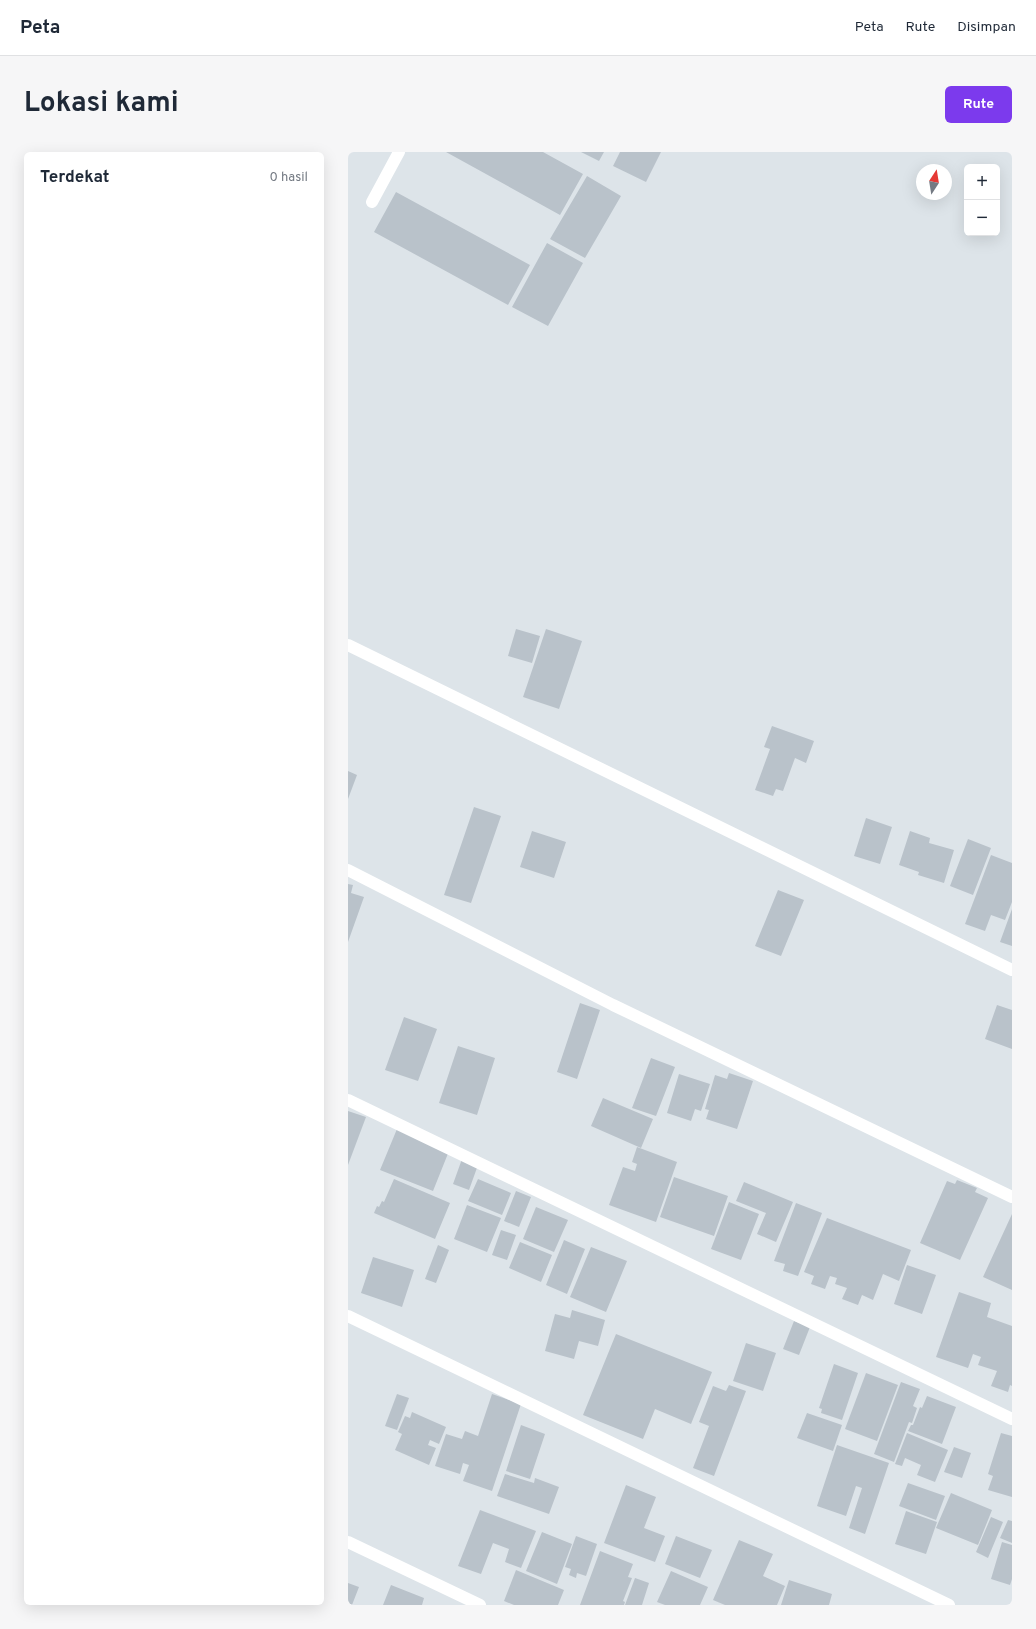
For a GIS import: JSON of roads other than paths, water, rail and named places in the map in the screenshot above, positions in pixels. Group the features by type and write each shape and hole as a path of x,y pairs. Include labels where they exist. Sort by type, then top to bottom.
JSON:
{"street":[{"path":"372,202 399,152"},
{"path":"348,645 1012,970"},
{"path":"348,870 613,1005 1012,1197"},
{"path":"348,1100 1012,1419"},
{"path":"348,1316 949,1605"},
{"path":"348,1542 480,1605"}]}
